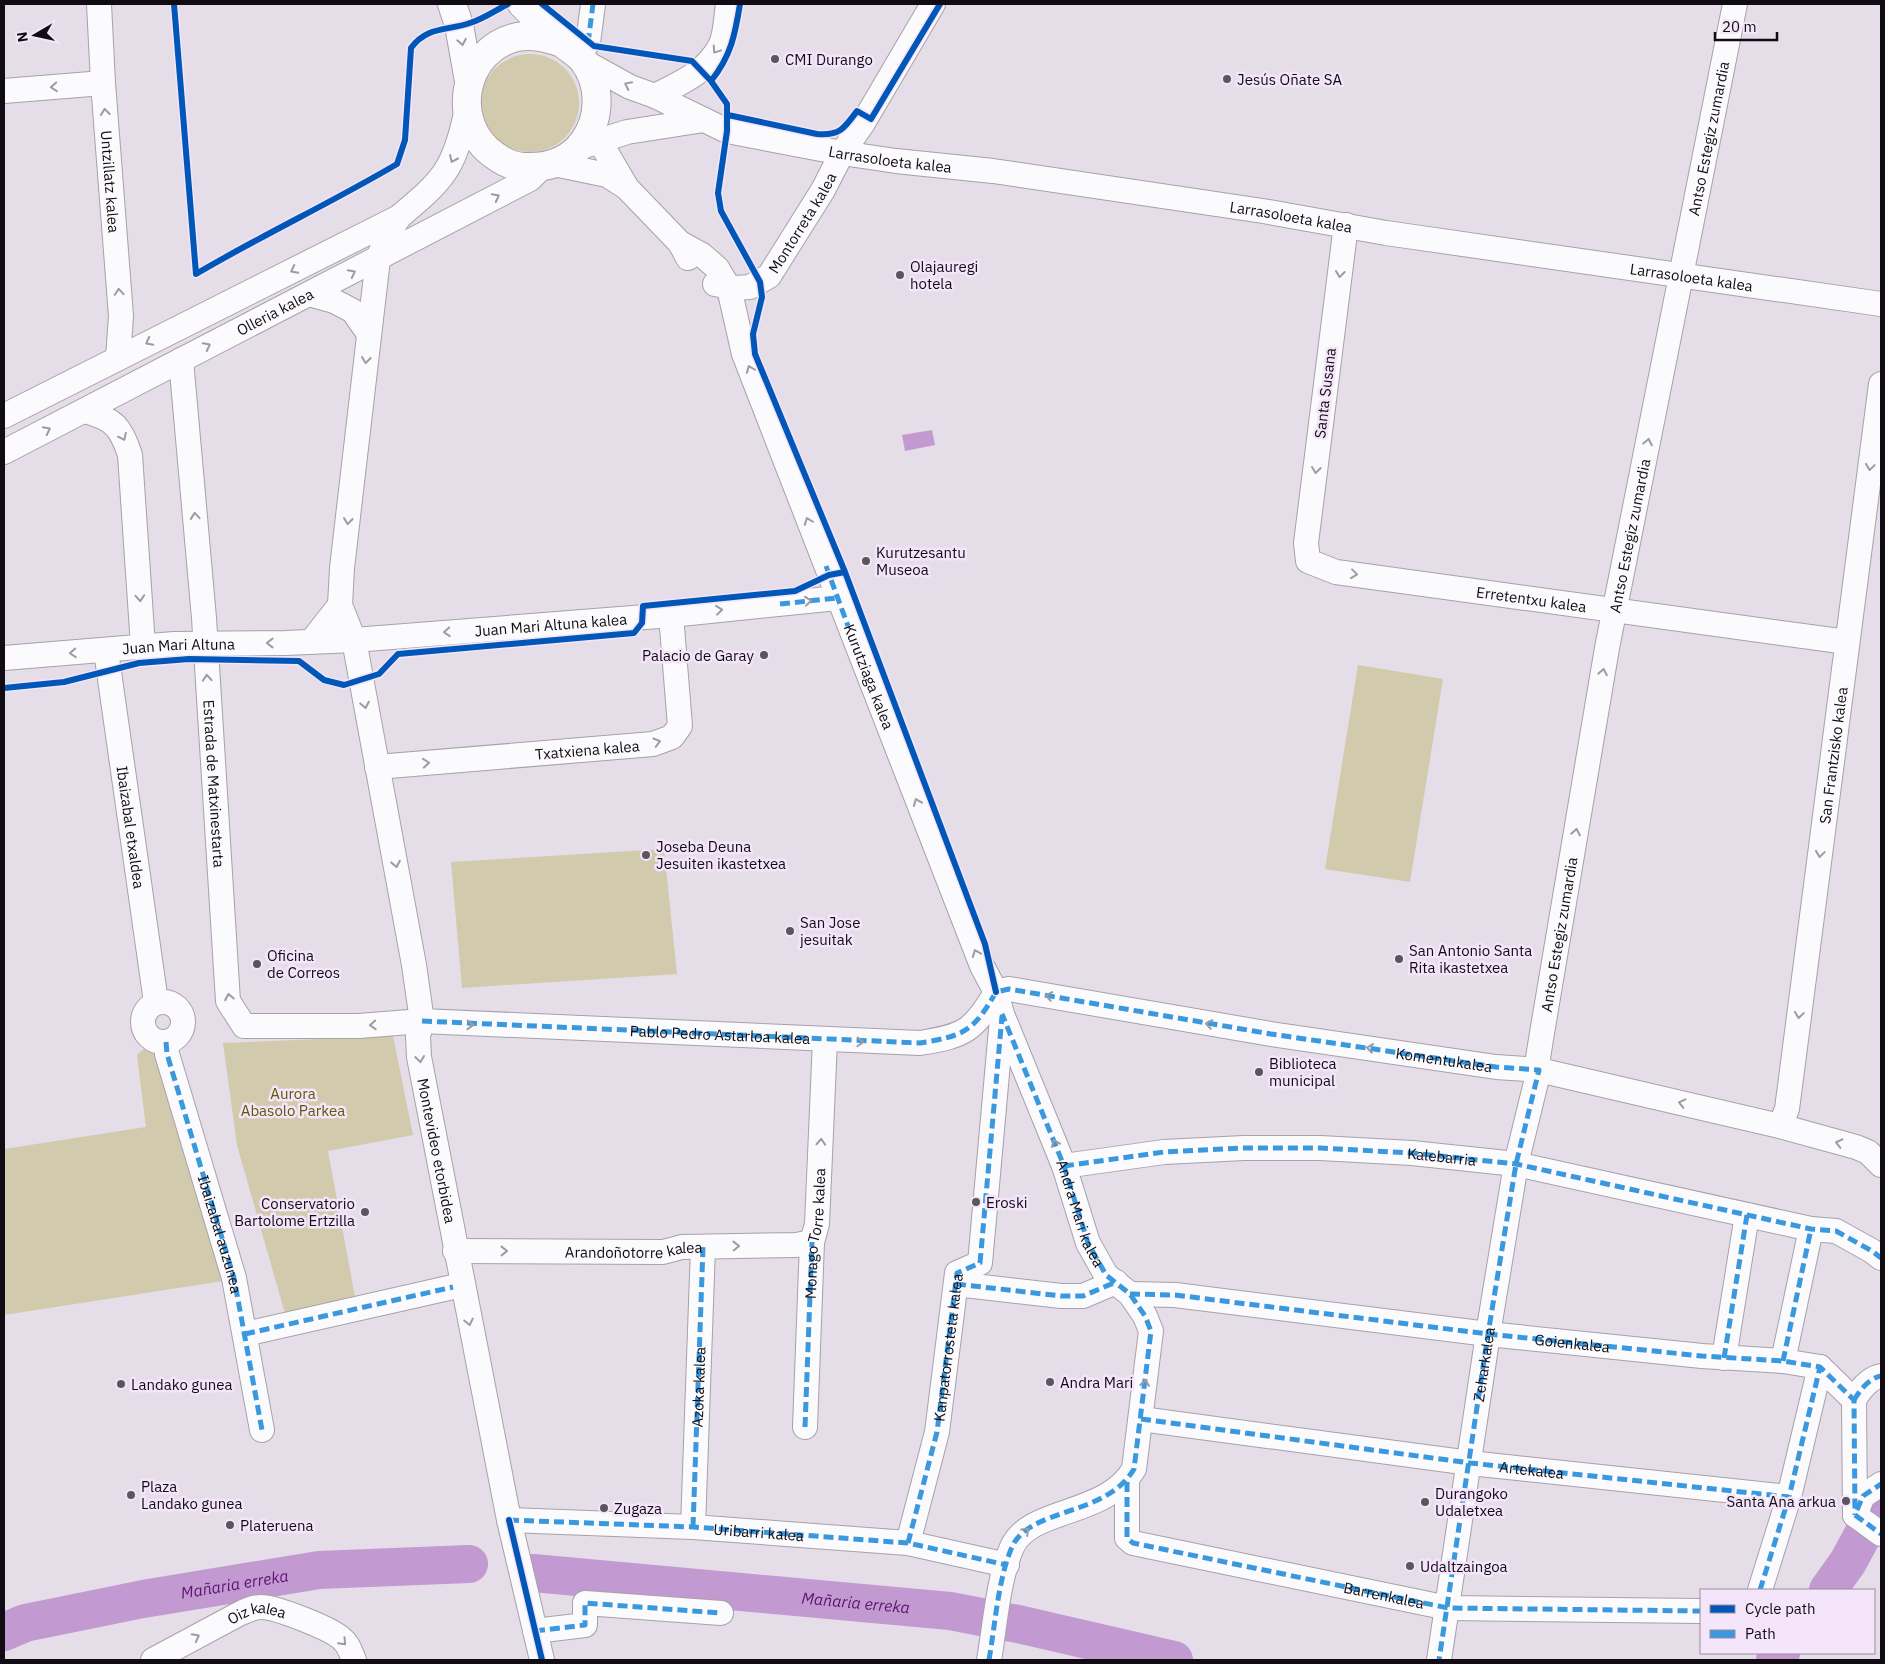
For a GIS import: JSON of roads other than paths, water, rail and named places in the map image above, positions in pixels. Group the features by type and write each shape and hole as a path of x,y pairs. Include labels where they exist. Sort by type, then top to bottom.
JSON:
{"main road":[{"path":"452,4 459,25 469,81"},
{"path":"522,4 562,43"},
{"path":"540,36 562,43 586,52 597,95 596,114 590,139 548,166 521,167 502,161 485,149 473,132 466,112 469,81 479,61 496,46 517,37 540,36"}],"street":[{"name":"Untzillatz kalea","path":"99,4 102,84 121,316 118,358"},
{"path":"586,52 593,4"},
{"path":"655,96 689,80 704,68 721,46 728,4"},
{"name":"Montorreta kalea","path":"729,288 754,285 769,276 823,190 842,153 863,123 933,4"},
{"name":"Antso Estegiz zumardia","path":"1539,1070 1540,1039 1614,610 1736,4"},
{"name":"Larrasoloeta kalea","path":"586,52 630,87 655,96 728,130 842,153 896,161 993,170 1346,225 1386,233 1881,304"},
{"path":"4,91 102,84"},
{"name":"Olleria kalea","path":"4,416 399,217 434,187 448,169 460,143 466,112"},
{"path":"590,139 704,120"},
{"name":"Kurutziaga kalea","path":"590,139 627,188 680,243 702,255 717,268 729,288 744,354 837,598 982,966 999,1003"},
{"name":"Kurutziaga kalea","path":"548,166 607,175 627,188"},
{"name":"Olleria kalea","path":"4,452 378,259 530,179 548,166"},
{"path":"310,642 340,605 342,568 378,259 386,238 399,217"},
{"name":"Santa Susana","path":"1308,561 1306,543 1346,225"},
{"name":"Kurutziaga kalea","path":"741,339 746,306 754,285"},
{"path":"309,294 334,301 353,311 369,334"},
{"name":"Estrada de Matxinestarta","path":"181,360 206,643 228,1001 244,1026 359,1026 422,1021"},
{"name":"San Frantzisko kalea","path":"1780,1126 1787,1109 1846,642 1881,384"},
{"path":"85,410 104,416 123,433 130,455 143,646"},
{"name":"Erretentxu kalea","path":"1308,561 1336,572 1846,642"},
{"name":"Juan Mari Altuna kalea","path":"354,640 671,615 837,598"},
{"name":"Montevideo etorbidea","path":"340,605 354,640 414,966 422,1021 418,1036 419,1057 455,1251 509,1520 542,1660"},
{"name":"Txatxiena kalea","path":"377,767 653,744 672,737 680,726 671,615"},
{"path":"358,665 396,636"},
{"name":"Juan Mari Altuna","path":"4,658 106,651 143,646 354,640"},
{"name":"Ibaizabal etxaldea","path":"106,651 156,1002 164,1001 174,1004 181,1010 184,1020 181,1033 174,1039 166,1042"},
{"name":"Komentukalea","path":"999,1003 1009,989 1272,1034 1496,1067 1539,1070 1780,1126 1856,1147 1868,1152 1881,1165"},
{"name":"Pablo Pedro Astarloa kalea","path":"422,1021 920,1043 941,1040 962,1033 999,1003"},
{"name":"Andra Mari kalea","path":"999,1003 1064,1166 1088,1243 1106,1275 1123,1288 1145,1316 1151,1331 1134,1469 1126,1482"},
{"name":"Kanpatorrosteta kalea","path":"908,1543 937,1432 957,1273 980,1263 999,1003"},
{"name":"Monago Torre kalea","path":"805,1427 812,1242 817,1224 826,1040"},
{"name":"Ibaizabal auzunea","path":"166,1042 167,1054 234,1278 262,1430"},
{"name":"Zeharkalea","path":"1439,1660 1488,1334 1516,1164 1539,1070"},
{"name":"Kalebarria","path":"1064,1166 1164,1152 1244,1148 1320,1148 1412,1153 1516,1164 1811,1229 1836,1231 1872,1250 1881,1258"},
{"path":"1724,1358 1747,1215"},
{"path":"1783,1362 1811,1229"},
{"name":"Arandoñotorre kalea","path":"455,1251 663,1252 682,1247 796,1245 812,1242"},
{"name":"Azoka kalea","path":"693,1527 703,1247"},
{"path":"956,1284 1061,1296 1082,1296 1123,1288"},
{"path":"245,1334 453,1286"},
{"name":"Goienkalea","path":"1123,1288 1488,1334 1820,1367"},
{"path":"1820,1367 1854,1400"},
{"path":"1760,1589 1788,1497 1820,1367"},
{"path":"1855,1515 1854,1400 1860,1390 1876,1377 1881,1376"},
{"name":"Artekalea","path":"1141,1419 1470,1463 1788,1497"},
{"path":"989,1660 1007,1564 1013,1546 1029,1526 1103,1499 1126,1482"},
{"name":"Barrenkalea","path":"1126,1482 1127,1538 1133,1543 1448,1608 1700,1611"},
{"path":"1855,1515 1863,1496 1881,1484"},
{"path":"1855,1515 1881,1534"},
{"name":"Uribarri kalea","path":"509,1520 693,1527 908,1543 1007,1564"},
{"path":"536,1631 585,1625 584,1603 721,1613"},
{"name":"Oiz kalea","path":"153,1660 235,1616 261,1607 293,1616 329,1630 343,1639 351,1650 354,1660"}],"waterway":[{"name":"Mañaria erreka","path":"1829,1589 1848,1562 1881,1501"},
{"name":"Mañaria erreka","path":"4,1632 25,1623 143,1599 319,1570 469,1564"},
{"name":"Mañaria erreka","path":"533,1573 950,1611 1018,1624 1174,1660"},
{"name":"Mañaria erreka","path":"1775,1660 1780,1654"}],"place":[{"name":"CMI Durango","path":"775,59"},
{"name":"Jesús Oñate SA","path":"1227,79"},
{"name":"Olajauregi hotela","path":"900,275"},
{"name":"Kurutzesantu Museoa","path":"866,561"},
{"name":"Palacio de Garay","path":"764,655"},
{"name":"Joseba Deuna Jesuiten ikastetxea","path":"646,855"},
{"name":"San Jose jesuitak","path":"790,931"},
{"name":"San Antonio Santa Rita ikastetxea","path":"1399,959"},
{"name":"Oficina de Correos","path":"257,964"},
{"name":"Biblioteca municipal","path":"1259,1072"},
{"name":"Eroski","path":"976,1202"},
{"name":"Conservatorio Bartolome Ertzilla","path":"365,1212"},
{"name":"Andra Mari","path":"1050,1382"},
{"name":"Landako gunea","path":"121,1384"},
{"name":"Plaza Landako gunea","path":"131,1495"},
{"name":"Santa Ana arkua","path":"1846,1501"},
{"name":"Durangoko Udaletxea","path":"1425,1502"},
{"name":"Zugaza","path":"604,1508"},
{"name":"Plateruena","path":"230,1525"},
{"name":"Udaltzaingoa","path":"1410,1566"}],"park label":[{"name":"Aurora Abasolo Parkea","path":"293,1102"}]}
